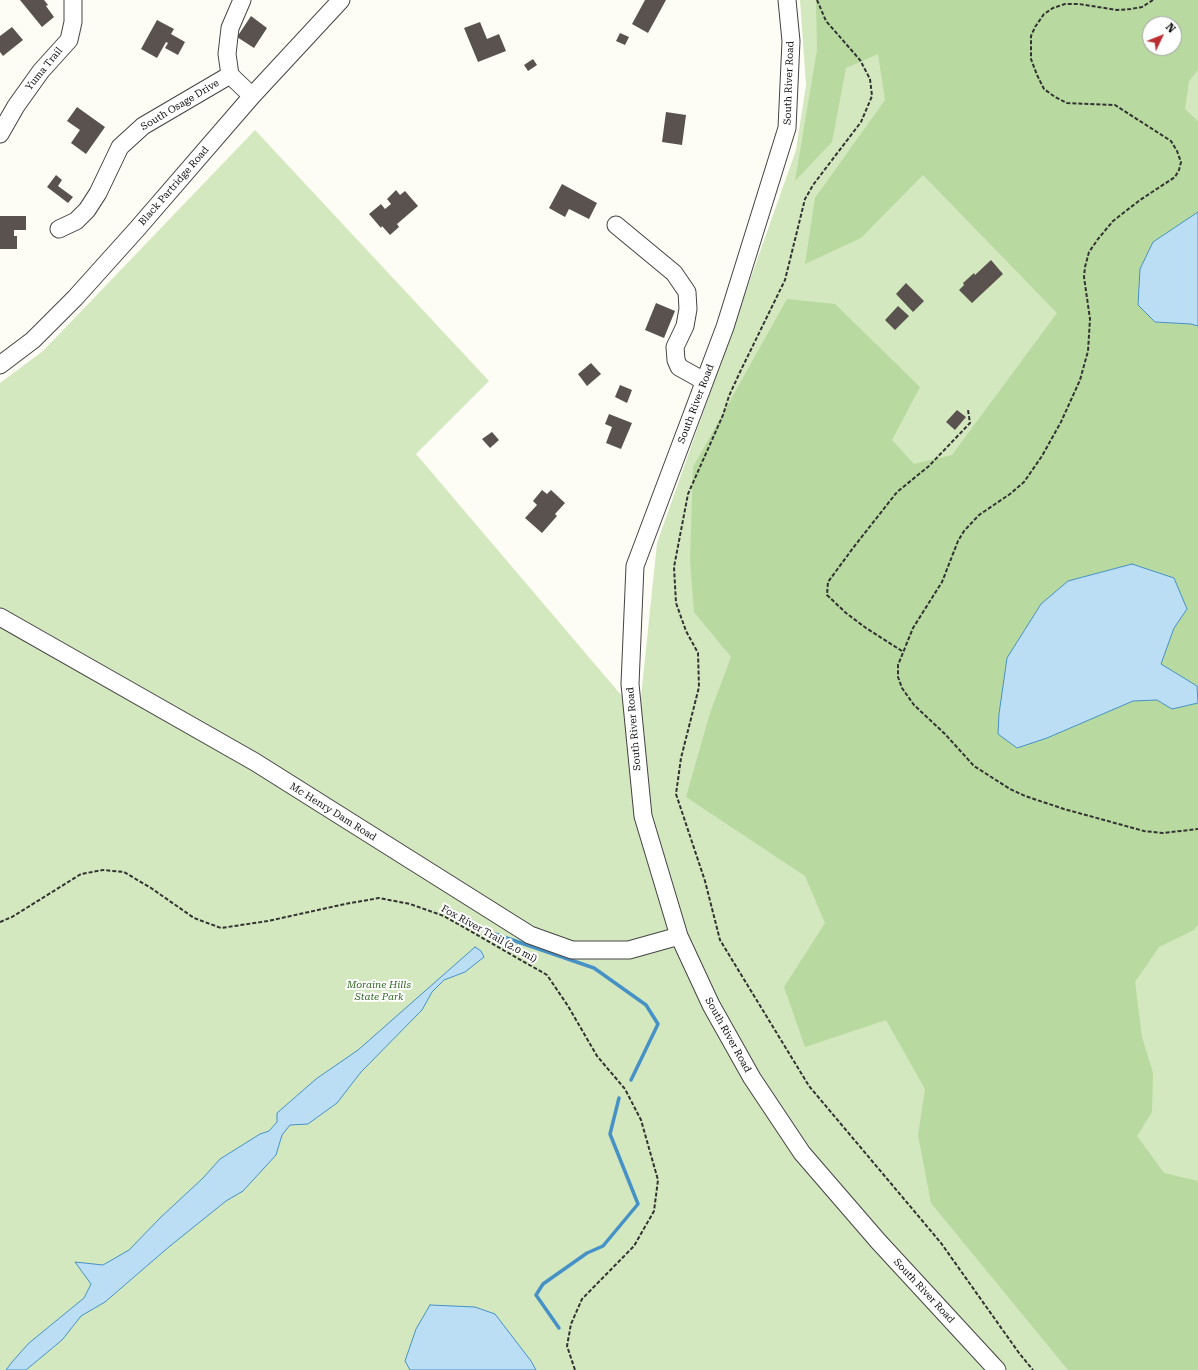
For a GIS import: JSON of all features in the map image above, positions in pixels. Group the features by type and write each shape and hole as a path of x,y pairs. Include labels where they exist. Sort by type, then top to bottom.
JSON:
{"street":[{"name":"Yuma Trail","path":"0,134 16,106 41,71 69,40 73,22 74,0"},
{"name":"South Osage Drive","path":"242,0 230,28 227,54 230,75 252,96"},
{"name":"Black Partridge Road","path":"0,365 33,340 74,298 137,229 252,96 341,0"},
{"name":"South River Road","path":"787,0 791,41 787,128 724,328 635,566 630,684 643,816 678,936 710,1005 752,1078 802,1153 878,1241 997,1370"},
{"name":"South Osage Drive","path":"59,229 76,221 87,210 98,193 120,147 143,126 230,75"},
{"path":"616,225 674,273 687,292 688,309 685,326 675,347 676,360 679,366 704,381"},
{"name":"Mc Henry Dam Road","path":"0,617 255,762 530,935 572,950 629,950 678,936"}],"path":[{"path":"817,0 826,21 860,60 870,79 872,96 861,122 813,184 805,199 785,280 729,396 723,415 688,494 674,567 676,603 686,631 698,653 699,687 681,758 676,794 705,881 720,940 809,1086 941,1243 1019,1353 1033,1370"},
{"path":"1153,0 1142,7 1117,10 1079,4 1065,4 1053,8 1044,14 1031,36 1031,60 1044,89 1067,103 1115,105 1171,141 1181,162 1175,178 1140,200 1113,220 1090,252 1084,267 1090,319 1088,351 1080,380 1061,422 1042,456 1024,482 1010,494 979,515 964,531 942,582 913,628 902,651 898,665 898,677 902,688 914,705 945,734 974,766 1010,789 1025,796 1064,809 1144,832 1198,829"},
{"path":"902,651 866,628 832,600 827,595 828,582 897,492 929,466 970,423 968,410"},
{"name":"Fox River Trail (2.0 mi)","path":"0,922 12,917 81,874 103,870 124,872 151,888 194,918 221,928 268,921 379,898 410,904 444,916 547,975 568,1006 597,1056 625,1089 641,1120 658,1180 654,1211 634,1246 582,1299 570,1324 567,1346 575,1370"}],"green space":[{"name":"Moraine Hills State Park","path":"800,0 1198,0 1198,1370 0,1370 0,383 43,351 255,130 489,381 416,454 639,716 657,543 796,150 806,85"},
{"path":"816,0 1198,0 1198,70 1189,81 1185,109 1198,121 1198,212 1153,242 1191,324 1198,326 1198,925 1194,930 1159,947 1135,982 1142,1037 1153,1073 1152,1112 1137,1136 1164,1173 1198,1181 1198,1370 1068,1370 931,1203 918,1135 925,1089 886,1020 805,1047 784,987 825,923 805,876 686,797 710,713 731,657 694,612 690,560 693,467 787,299 835,304 920,387 892,440 914,464 952,455 1057,313 923,175 861,238 805,264 815,198 885,100 878,54 846,68 832,142 795,181 817,50"}],"water":[{"path":"1198,212 1198,326 1191,324 1155,322 1138,305 1140,269 1153,242"},
{"path":"1132,564 1174,578 1187,609 1174,628 1161,664 1197,686 1198,703 1172,709 1157,700 1133,701 1047,738 1017,748 998,734 999,714 1007,658 1041,604 1068,581"},
{"path":"475,947 481,951 484,957 465,972 444,980 432,992 422,1010 361,1072 337,1103 308,1124 290,1125 282,1135 276,1155 243,1191 226,1201 170,1246 105,1302 81,1316 62,1340 26,1370 6,1370 29,1343 84,1298 91,1284 75,1262 103,1265 129,1250 161,1217 203,1178 220,1159 260,1134 269,1131 277,1122 277,1113 316,1079 358,1050"},
{"path":"430,1305 475,1307 495,1314 531,1361 536,1370 410,1370 405,1361 416,1329"}],"building":[{"path":"20,0 44,0 48,5 46,6 54,17 42,27"},
{"path":"645,0 666,0 648,33 632,24"},
{"path":"251,16 267,28 254,48 237,37"},
{"path":"157,20 174,29 171,34 185,42 178,55 165,48 168,43 166,42 157,58 141,49"},
{"path":"480,22 487,39 499,34 506,51 478,62 464,28"},
{"path":"12,27 23,40 3,56 0,52 0,36"},
{"path":"620,33 629,37 625,45 616,41"},
{"path":"533,59 537,65 528,71 524,65"},
{"path":"77,107 105,127 86,154 71,143 80,130 67,121"},
{"path":"666,112 686,115 682,145 662,142"},
{"path":"56,175 62,180 58,186 73,197 68,203 47,187"},
{"path":"562,184 597,203 589,219 569,209 565,217 549,208"},
{"path":"396,190 400,195 405,191 418,206 397,224 399,227 390,235 382,226 381,228 369,214 381,204 385,209 391,204 387,199"},
{"path":"0,216 26,216 26,230 14,230 14,236 17,236 17,249 0,249"},
{"path":"991,260 1003,274 972,303 959,290 964,285 963,283 974,273 975,275"},
{"path":"906,283 924,301 913,312 896,294"},
{"path":"656,303 675,311 664,338 645,330"},
{"path":"898,306 909,316 895,330 885,320"},
{"path":"591,363 601,374 587,386 578,374"},
{"path":"620,385 632,390 627,403 615,397"},
{"path":"957,410 966,417 955,430 946,422"},
{"path":"609,414 632,423 621,449 606,443 612,427 605,424"},
{"path":"492,432 499,440 490,448 482,439"},
{"path":"542,490 547,494 551,490 565,503 555,514 557,516 542,533 525,518 537,505 533,501"}],"waterway":[{"path":"495,934 594,968 646,1005 658,1024 631,1080"},
{"path":"559,1328 536,1295 543,1284 587,1253 603,1246 638,1204 610,1134 619,1098"}]}
